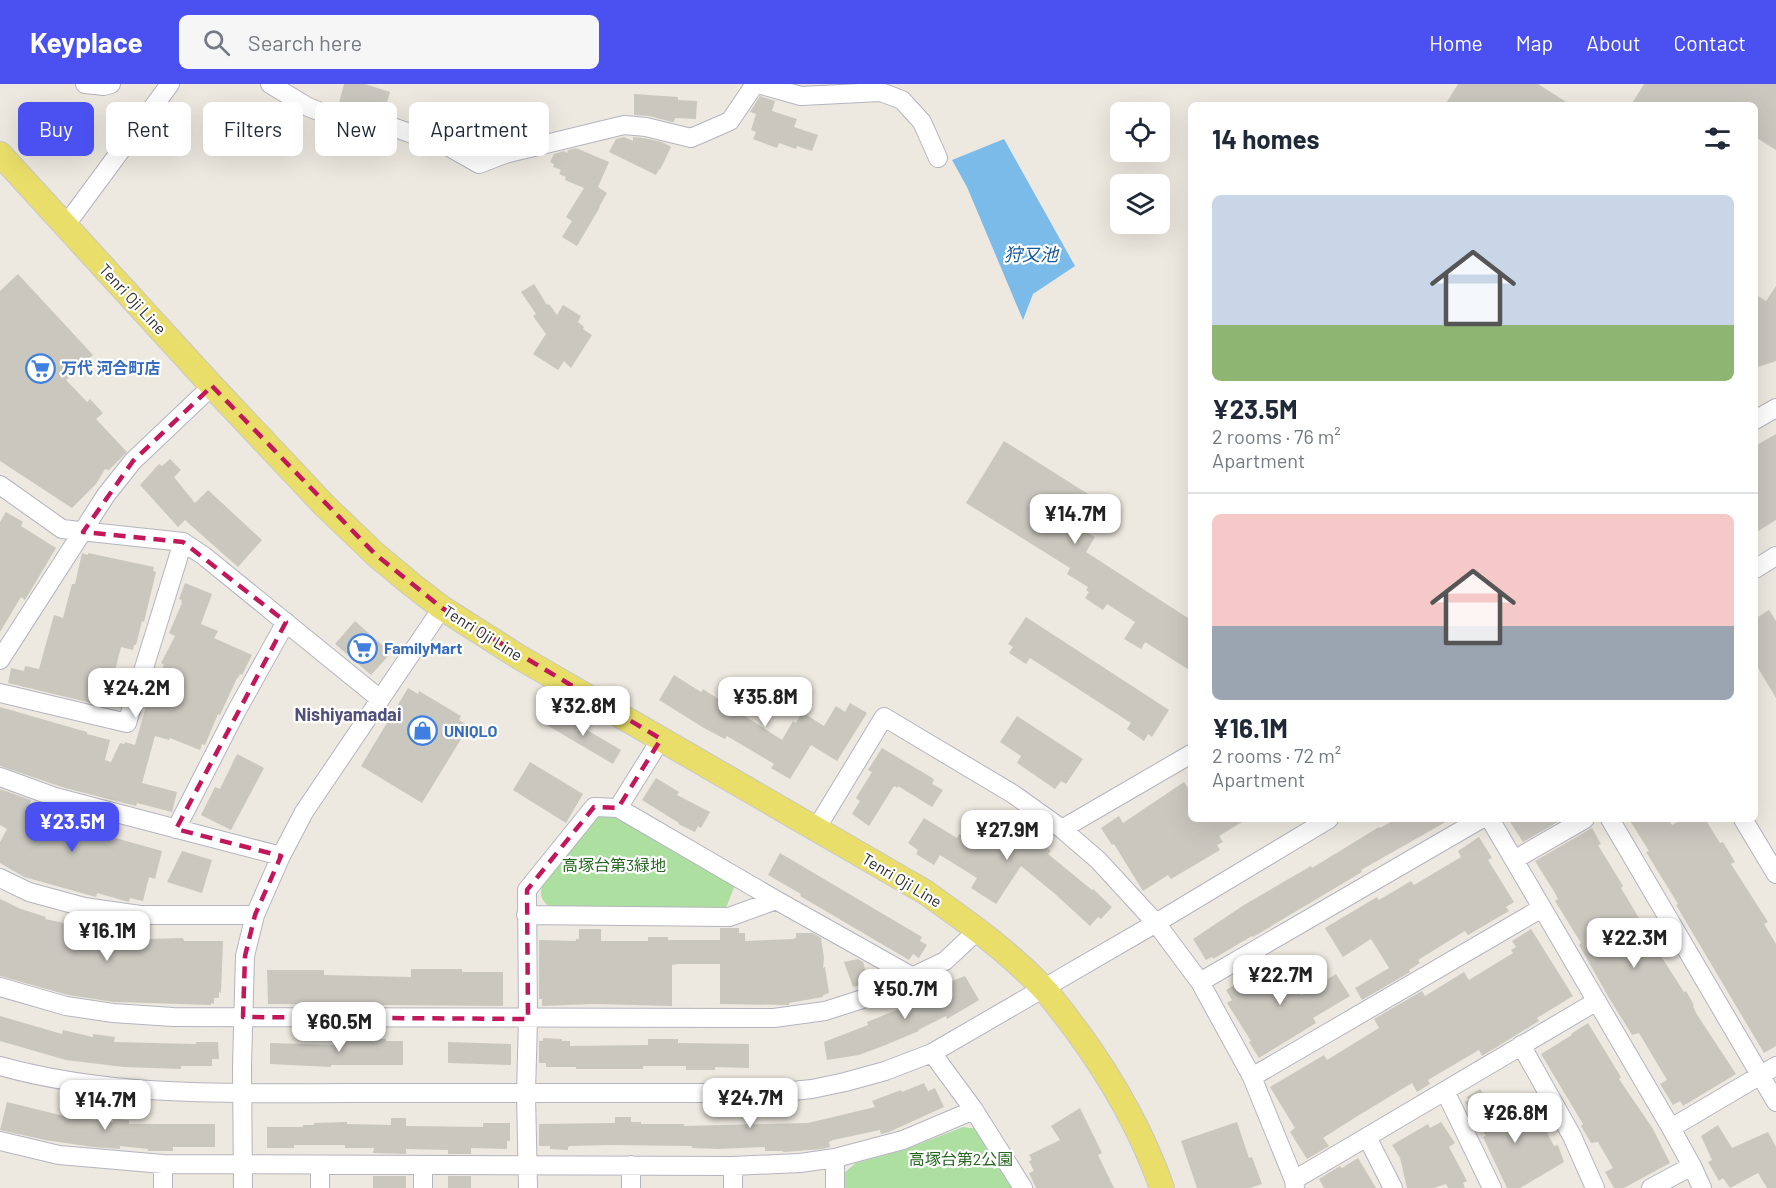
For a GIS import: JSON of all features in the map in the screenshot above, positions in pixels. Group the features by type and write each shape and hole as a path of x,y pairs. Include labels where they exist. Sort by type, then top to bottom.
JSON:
{"main road":[{"name":"Tenri Oji Line","path":"0,154 324,505 366,546 411,584 442,608 519,657 925,892 978,930 1043,988 1081,1036 1114,1086 1142,1138 1162,1188"}],"street":[{"path":"85,84 104,86 111,84"},
{"path":"66,226 170,84"},
{"path":"270,84 308,107 349,123 387,125 449,147 479,164 505,154 624,125 691,138 730,121 757,84 801,96 881,92 902,100 922,122 938,158"},
{"path":"0,660 106,495 133,460 212,386"},
{"path":"1758,418 1776,408"},
{"path":"2,489 62,529 183,542 204,556 380,699"},
{"path":"0,693 127,723 183,542"},
{"path":"1758,567 1776,556"},
{"path":"243,1188 242,1093 245,956 255,915 281,855 304,812 442,608"},
{"path":"176,829 237,710 286,622"},
{"path":"816,829 884,717 1013,794 1062,829 1098,860 1156,923 1200,982 1252,1077 1294,1184 1367,1137 1597,1001"},
{"path":"618,808 660,739"},
{"path":"1062,829 1188,756"},
{"path":"0,777 55,797 281,855"},
{"path":"528,1188 526,890 594,807 618,808 912,977"},
{"path":"0,1066 91,1086 138,1090 242,1093 772,1093 812,1089 885,1071 932,1053 1324,822"},
{"path":"1200,982 1476,822"},
{"path":"1492,822 1671,1128 1702,1188"},
{"path":"1514,860 1580,822"},
{"path":"1612,822 1768,1071 1776,1102"},
{"path":"1745,822 1776,874"},
{"path":"0,878 29,892 84,907 140,915 255,915"},
{"path":"526,915 729,917 776,900"},
{"path":"1252,1077 1542,908"},
{"path":"0,987 66,1006 112,1013 173,1017 774,1018 825,1011 872,996 945,961 978,930"},
{"path":"1521,1045 1572,1136 1595,1188"},
{"path":"932,1053 974,1110 1023,1188"},
{"path":"1671,1128 1768,1071"},
{"path":"1445,1091 1492,1188"},
{"path":"0,1141 59,1155 164,1164 733,1166 800,1163 835,1158 903,1140 974,1110"},
{"path":"1367,1137 1393,1188"},
{"path":"835,1158 835,1188"},
{"path":"164,1164 164,1188"},
{"path":"320,1165 320,1188"},
{"path":"423,1165 423,1188"},
{"path":"631,1165 631,1188"},
{"path":"733,1166 733,1188"},
{"path":"1651,1188 1692,1166"}],"highlighted area":[{"path":"212,386 375,554 442,608 661,739 618,808 594,807 527,890 528,1019 243,1017 245,956 255,915 281,856 176,829 286,622 183,542 83,532 133,461"}],"green space":[{"name":"高塚台第3緑地","path":"613,814 735,885 726,908 551,907 545,903 541,891 543,883 597,818"},
{"name":"高塚台第2公園","path":"963,1127 979,1129 1012,1188 844,1188 844,1173 856,1163 907,1149"}],"water":[{"name":"狩又池","path":"1004,139 1075,266 1033,294 1023,320 967,187 952,160"}],"building":[{"path":"344,84 365,84 390,92 387,102 339,102"},
{"path":"1458,84 1538,84 1566,102 1447,102"},
{"path":"1644,84 1776,84 1776,150 1758,139 1758,102 1633,102"},
{"path":"634,94 678,97 678,100 697,101 696,119 675,118 672,122 634,115"},
{"path":"760,96 775,101 772,111 797,119 794,127 818,135 812,151 797,146 796,149 779,143 777,148 753,139 756,132 751,130 756,114 750,112"},
{"path":"624,137 633,141 633,137 644,138 662,142 671,147 656,175 609,152 616,139"},
{"path":"576,148 609,162 598,187 607,193 577,246 562,237 572,221 566,217 584,188 565,180 566,177 559,174 561,170 553,167 554,164 550,162 554,154 564,151 567,153 568,150"},
{"path":"18,274 93,355 66,380 87,402 90,399 103,413 96,419 127,452 109,470 105,469 96,484 72,508 0,461 0,291"},
{"path":"534,284 547,305 549,304 557,315 563,305 581,316 578,322 592,335 571,368 564,361 558,370 533,354 546,334 533,316 536,314 521,292"},
{"path":"1776,286 1776,361 1758,367 1758,296 1766,301"},
{"path":"1776,434 1776,520 1758,531 1758,444"},
{"path":"1004,441 1096,499 1093,504 1101,508 1086,532 1095,537 1086,552 1188,618 1188,669 1145,642 1141,649 1124,639 1135,622 1107,604 1103,610 1085,598 1089,592 1086,590 1088,587 1067,574 1070,568 966,503"},
{"path":"170,459 181,470 174,477 195,503 208,490 262,540 238,567 185,520 178,527 140,485 159,464 162,466"},
{"path":"6,512 23,522 21,526 56,548 25,600 21,597 0,632 0,522"},
{"path":"82,553 154,567 153,571 156,572 136,645 133,650 121,647 108,707 8,683 11,668 24,671 25,666 39,669 54,615 63,618 72,584 75,584"},
{"path":"185,583 212,594 201,624 218,631 214,638 252,655 242,675 240,674 237,678 205,745 202,744 200,750 170,738 169,740 155,736 142,783 177,792 172,812 137,803 136,806 65,788 0,766 0,707 110,740 105,760 111,762 120,743 135,745 149,696 164,665 161,663 175,636 169,633 182,603 179,599"},
{"path":"1769,610 1776,621 1776,698 1758,668 1758,617"},
{"path":"1026,617 1169,710 1152,737 1148,734 1144,741 1127,729 1131,723 1030,658 1026,664 1009,653 1013,647 1008,644"},
{"name":"FamilyMart","path":"355,621 391,653 371,675 335,644"},
{"path":"674,675 701,692 703,689 782,740 793,721 796,723 802,712 824,726 836,706 845,712 850,703 867,713 837,761 811,745 790,779 771,768 774,764 727,736 725,739 704,728 659,700"},
{"path":"408,688 418,694 419,691 461,716 459,720 469,726 422,803 361,766"},
{"path":"553,710 621,750 613,764 545,724"},
{"path":"1017,716 1083,759 1066,784 1061,781 1055,789 1017,763 1021,756 1000,742"},
{"path":"882,748 934,779 932,784 943,790 932,807 898,786 898,788 894,786 869,826 852,814 860,801 856,798 872,772 868,770"},
{"path":"237,754 264,768 231,830 201,815 215,787 220,789"},
{"path":"530,762 583,794 566,823 513,790"},
{"path":"656,778 679,792 677,795 710,812 701,828 698,826 695,832 678,824 642,800"},
{"path":"1184,782 1188,788 1188,822 1242,822 1219,836 1223,842 1217,845 1220,850 1171,879 1168,875 1143,891 1114,844 1112,845 1101,828 1119,816 1123,823"},
{"path":"0,789 31,800 28,809 57,820 59,810 81,815 78,826 162,851 155,879 149,877 143,901 130,898 129,902 97,893 96,897 24,877 0,863 0,842 7,829 0,825"},
{"path":"983,812 996,820 1000,814 1005,817 1008,812 1042,840 1040,842 1051,851 1048,854 1112,907 1101,919 1098,917 1090,926 1021,866 996,904 971,888 977,878 940,855 934,865 916,854 918,850 908,843 924,818 957,838 959,834 967,838"},
{"path":"1391,822 1446,822 1361,870 1362,872 1253,937 1213,959 1212,957 1206,960 1193,939 1244,905"},
{"path":"1510,822 1558,822 1523,842"},
{"path":"1631,822 1670,822 1672,825 1678,822 1707,822 1720,843 1723,842 1735,862 1731,864 1768,922 1764,924 1776,944 1776,1046 1764,1053 1676,905 1678,904 1646,852 1649,851"},
{"path":"1592,828 1601,844 1598,845 1646,930 1651,927 1660,942 1656,945 1659,949 1657,950 1684,992 1686,991 1696,1013 1736,1074 1683,1106 1680,1101 1673,1105 1660,1084 1667,1080 1639,1033 1632,1035 1609,998 1579,945 1581,943 1555,901 1558,899 1555,893 1535,861"},
{"path":"1479,837 1492,858 1488,860 1514,902 1506,907 1509,911 1468,935 1465,931 1418,960 1420,963 1409,970 1410,972 1362,1000 1355,988 1389,968 1371,939 1343,957 1325,928 1377,897 1379,900 1411,881 1414,885 1461,857 1458,851"},
{"path":"182,851 212,860 202,893 167,882"},
{"path":"780,853 922,937 920,941 927,945 919,958 913,954 909,960 768,875"},
{"path":"0,899 46,917 45,919 93,929 148,935 148,939 183,938 184,941 223,941 219,998 214,998 214,1004 211,1003 211,1005 114,1002 68,995 0,976"},
{"path":"720,928 739,928 739,933 745,933 745,941 793,939 796,938 796,933 813,933 821,938 823,968 825,967 829,993 823,997 789,1003 789,1005 720,1004 720,964 678,964 672,965 672,1006 594,1004 542,1006 542,999 539,999 539,940 576,941 579,939 579,929 601,929 601,941 648,941 648,937 668,937 668,940 720,940"},
{"path":"1531,929 1573,996 1537,1018 1539,1021 1482,1056 1479,1050 1428,1080 1430,1084 1417,1092 1412,1083 1356,1117 1323,1138 1329,1146 1307,1159 1290,1132 1295,1128 1270,1087 1324,1055 1327,1060 1379,1028 1374,1019 1422,991 1425,996 1464,972 1469,980 1513,953 1511,950 1516,947 1512,941"},
{"path":"1278,958 1301,995 1336,974 1350,996 1313,1018 1316,1023 1259,1058 1227,1003 1232,1000 1226,990"},
{"path":"858,959 863,962 869,983 853,987 844,962"},
{"path":"411,969 503,972 503,1006 268,1004 267,970 324,970 324,975 411,977"},
{"path":"965,976 979,1000 947,1019 946,1016 919,1031 883,1046 859,1055 827,1060 824,1042 868,1025 867,1022 914,1003 911,997"},
{"path":"0,1016 62,1034 63,1030 93,1037 93,1034 115,1037 114,1042 196,1044 196,1042 218,1042 219,1059 212,1059 212,1066 181,1066 181,1069 124,1067 66,1060 0,1041"},
{"path":"1588,1023 1621,1077 1619,1079 1653,1129 1670,1163 1624,1188 1614,1188 1605,1172 1613,1168 1598,1142 1591,1143 1581,1126 1583,1124 1541,1054"},
{"path":"339,1038 403,1041 403,1065 331,1065 331,1067 270,1064 270,1043 339,1045"},
{"path":"543,1038 570,1041 570,1046 648,1045 648,1039 678,1039 678,1043 749,1044 749,1068 715,1067 715,1070 686,1070 686,1066 643,1066 643,1069 546,1067 546,1063 539,1063 539,1041 543,1041"},
{"path":"448,1042 511,1044 511,1065 448,1063"},
{"path":"924,1083 928,1091 935,1088 944,1107 889,1132 881,1134 880,1130 833,1140 829,1142 830,1147 822,1149 784,1152 765,1151 765,1147 719,1149 692,1148 692,1146 609,1145 570,1146 568,1150 539,1146 539,1124 615,1123 615,1117 631,1117 631,1122 641,1122 641,1124 684,1124 684,1126 808,1123 875,1107 872,1101"},
{"path":"1480,1089 1486,1098 1489,1097 1508,1128 1537,1113 1554,1146 1558,1145 1564,1162 1520,1188 1507,1188 1483,1137 1486,1136 1465,1102 1469,1100 1467,1097"},
{"path":"7,1102 76,1119 76,1117 113,1122 114,1119 129,1120 129,1124 215,1124 215,1147 173,1147 173,1151 148,1151 148,1149 120,1146 120,1149 93,1147 45,1140 0,1130"},
{"path":"1080,1108 1102,1153 1098,1155 1114,1188 1036,1188 1029,1173 1034,1171 1029,1155 1060,1140 1051,1126"},
{"path":"391,1118 406,1118 406,1126 483,1127 483,1123 510,1123 510,1141 507,1141 507,1149 471,1148 471,1154 448,1154 448,1150 406,1149 406,1154 373,1153 374,1148 345,1148 345,1145 294,1145 294,1148 267,1148 267,1127 303,1127 303,1125 314,1125 314,1123 347,1122 347,1124 391,1125"},
{"path":"1237,1122 1249,1158 1252,1157 1262,1184 1250,1188 1197,1188 1181,1141"},
{"path":"1441,1122 1455,1143 1449,1147 1467,1181 1463,1183 1465,1188 1448,1188 1446,1184 1434,1188 1407,1188 1400,1158 1392,1145 1428,1124 1430,1128"},
{"path":"1718,1125 1732,1148 1768,1132 1776,1147 1776,1188 1767,1188 1758,1173 1730,1188 1723,1178 1719,1181 1708,1162 1712,1160 1701,1136"},
{"path":"1358,1158 1376,1188 1324,1188 1319,1179"},
{"path":"373,1176 406,1176 406,1188 373,1188"},
{"path":"448,1176 471,1176 471,1188 448,1188"}],"place":[{"name":"万代 河合町店","path":"40,368"},
{"name":"FamilyMart","path":"363,648"},
{"name":"UNIQLO","path":"423,731"}],"district":[{"name":"Nishiyamadai","path":"348,715"}]}
